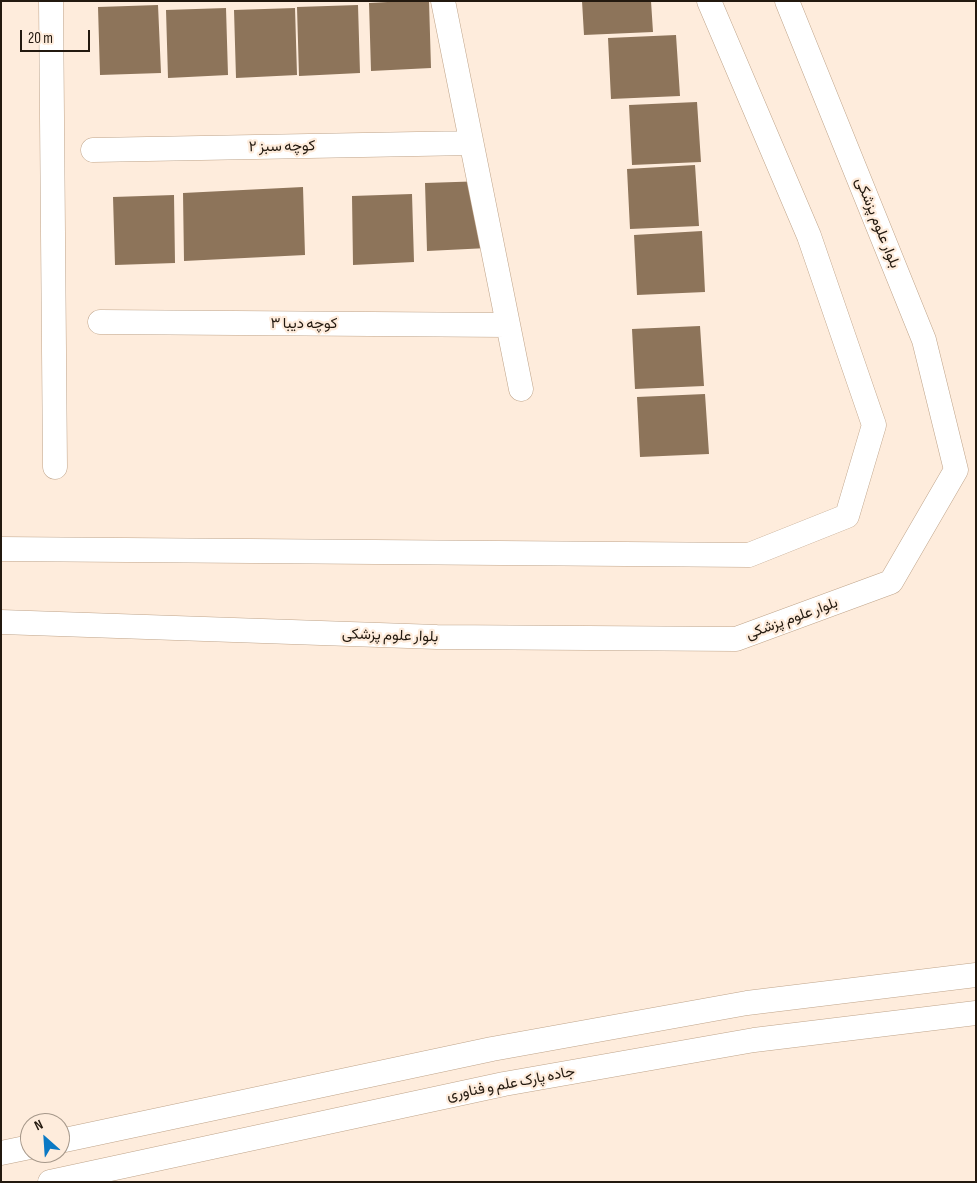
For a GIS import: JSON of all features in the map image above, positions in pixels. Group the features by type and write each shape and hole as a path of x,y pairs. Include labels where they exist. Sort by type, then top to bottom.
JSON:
{"street":[{"path":"52,1 55,467"},
{"path":"443,1 521,389"},
{"path":"1,549 749,555 847,516 874,425 808,236 709,1"},
{"name":"بلوار علوم پزشکی","path":"1,622 437,637 736,639 891,582 956,470 924,340 787,1"},
{"name":"کوچه سبز ۲","path":"93,150 471,143"},
{"name":"کوچه دیبا ۳","path":"100,322 508,325"},
{"path":"70,1139 492,1049 747,1003 976,975"},
{"path":"747,1003 754,1040"},
{"name":"جاده پارک علم و فناوری","path":"63,1180 504,1084 754,1040 976,1013"},
{"path":"1,1153 20,1149"}],"building":[{"path":"429,1 431,68 371,71 369,3"},
{"path":"582,1 651,1 653,32 584,35"},
{"path":"158,5 161,73 100,75 98,7"},
{"path":"358,5 360,73 299,76 297,7"},
{"path":"226,8 228,75 168,78 166,10"},
{"path":"295,8 297,75 236,78 234,10"},
{"path":"676,35 680,96 611,99 608,38"},
{"path":"697,102 701,162 632,165 629,105"},
{"path":"695,165 699,226 630,229 627,169"},
{"path":"486,181 488,248 427,251 425,183"},
{"path":"303,187 305,255 184,261 183,193"},
{"path":"412,194 414,262 353,265 352,196"},
{"path":"174,195 175,263 115,265 113,197"},
{"path":"702,231 705,292 637,295 634,235"},
{"path":"700,326 704,386 635,389 632,329"},
{"path":"705,394 709,454 640,457 637,397"}]}
